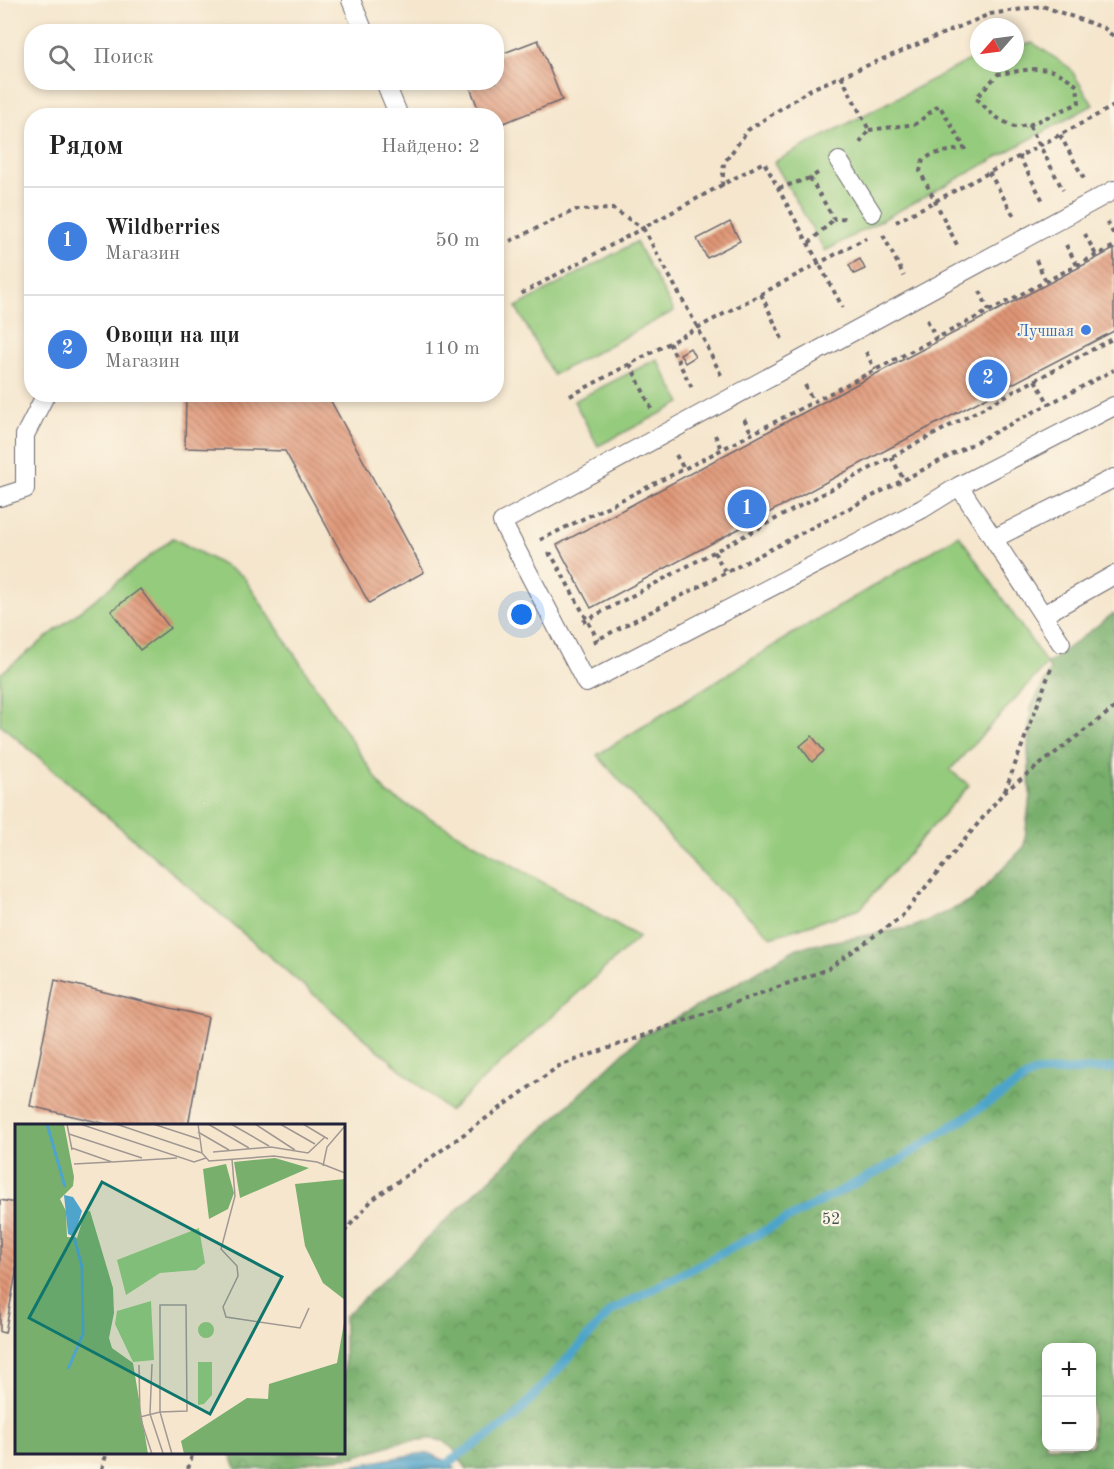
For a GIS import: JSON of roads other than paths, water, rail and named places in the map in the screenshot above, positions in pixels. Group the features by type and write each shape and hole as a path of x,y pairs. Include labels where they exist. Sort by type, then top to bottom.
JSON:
{"lane":[{"path":"351,0 361,24"},
{"path":"388,90 396,108"},
{"path":"839,161 872,213"},
{"path":"1114,190 502,522 586,683 1114,406"},
{"path":"0,497 25,489 25,435 42,402"},
{"path":"993,539 1114,478"},
{"path":"959,486 1061,643"},
{"path":"1043,615 1114,575"}],"water":[{"path":"428,1453 449,1462 455,1469 329,1469 403,1456"}],"waterway":[{"path":"449,1462 513,1419 611,1311 898,1161 1034,1073 1114,1068"}],"place":[{"name":"Лучшая","path":"1086,330"},
{"name":"Овощи на щи","path":"988,379"},
{"name":"Wildberries","path":"747,509"}],"park label":[{"name":"52","path":"831,1218"}]}
